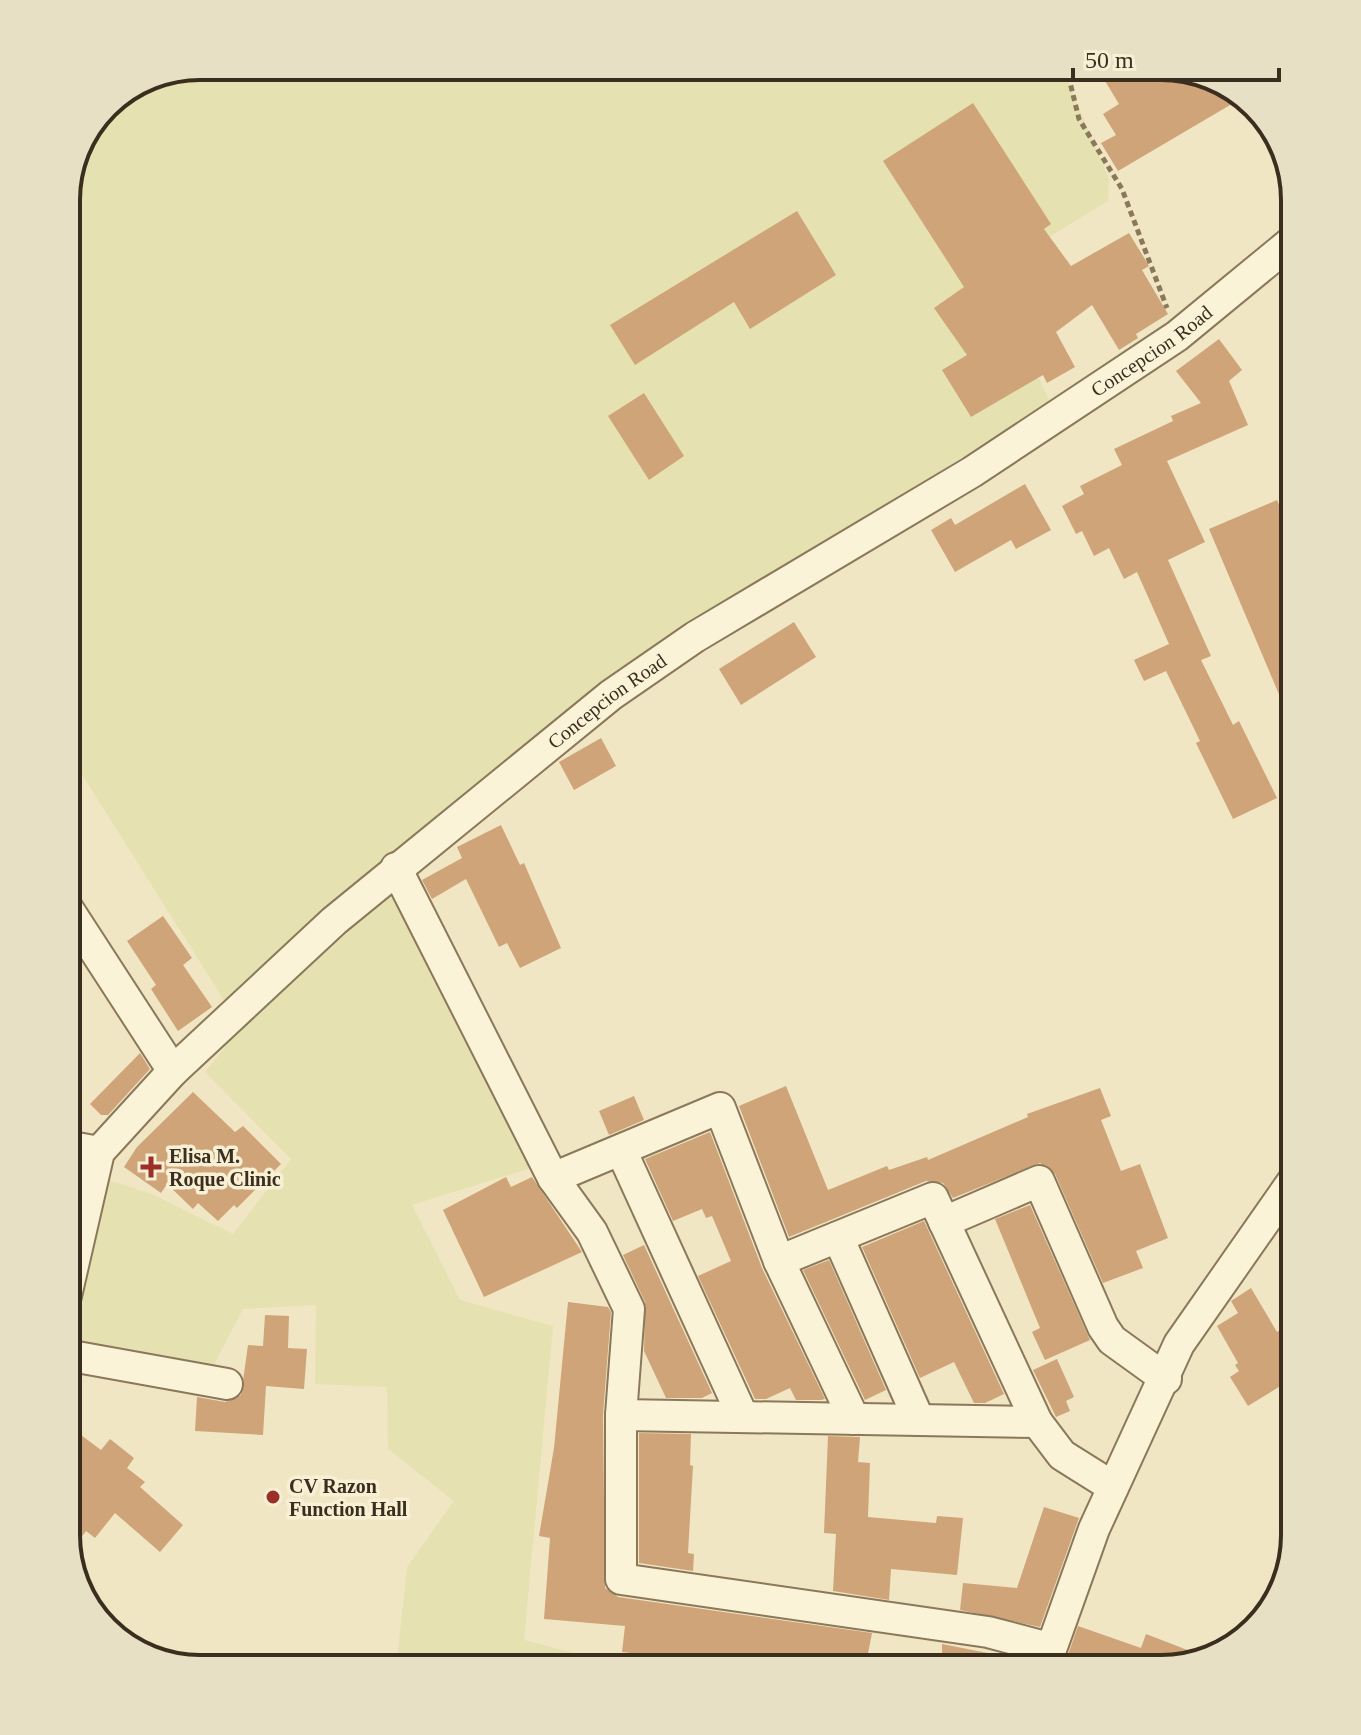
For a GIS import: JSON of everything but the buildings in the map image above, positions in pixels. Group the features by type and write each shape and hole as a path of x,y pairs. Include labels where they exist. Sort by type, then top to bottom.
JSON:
{"street":[{"name":"Concepcion Road","path":"80,1235 99,1152 173,1071 334,921 396,868 566,730 695,637 972,472 1177,336 1281,251"},
{"path":"396,868 553,1178 592,1232 629,1309 621,1415 621,1579 988,1632 1039,1655"},
{"path":"80,928 173,1071"},
{"path":"553,1178 720,1108 779,1261 854,1419"},
{"path":"80,1149 99,1152"},
{"path":"621,1150 743,1417"},
{"path":"944,1222 1039,1181 1103,1327 1112,1340 1166,1379"},
{"path":"779,1261 933,1198 1037,1422 1062,1455 1113,1487"},
{"path":"1047,1655 1113,1487 1166,1379 1179,1344 1281,1198"},
{"path":"838,1237 919,1420"},
{"path":"80,1358 227,1384"},
{"path":"621,1415 1037,1422"}],"path":[{"path":"1069,80 1079,119 1122,189 1177,336"}],"shaded area":[{"path":"200,80 1067,80 1109,179 1108,201 961,291 1012,326 1051,403 688,626 227,1005 80,771 80,192 92,147 105,127 121,110 154,89 177,82"},
{"path":"397,884 541,1165 412,1205 460,1300 553,1326 524,1640 582,1655 398,1655 407,1567 454,1501 388,1449 387,1387 315,1384 316,1305 243,1309 210,1372 80,1342 80,1295 109,1180 154,1195 233,1234 291,1159 205,1072 245,1022"}],"place":[{"name":"Elisa M. Roque Clinic","path":"151,1167"},
{"name":"CV Razon Function Hall","path":"273,1497"}]}
